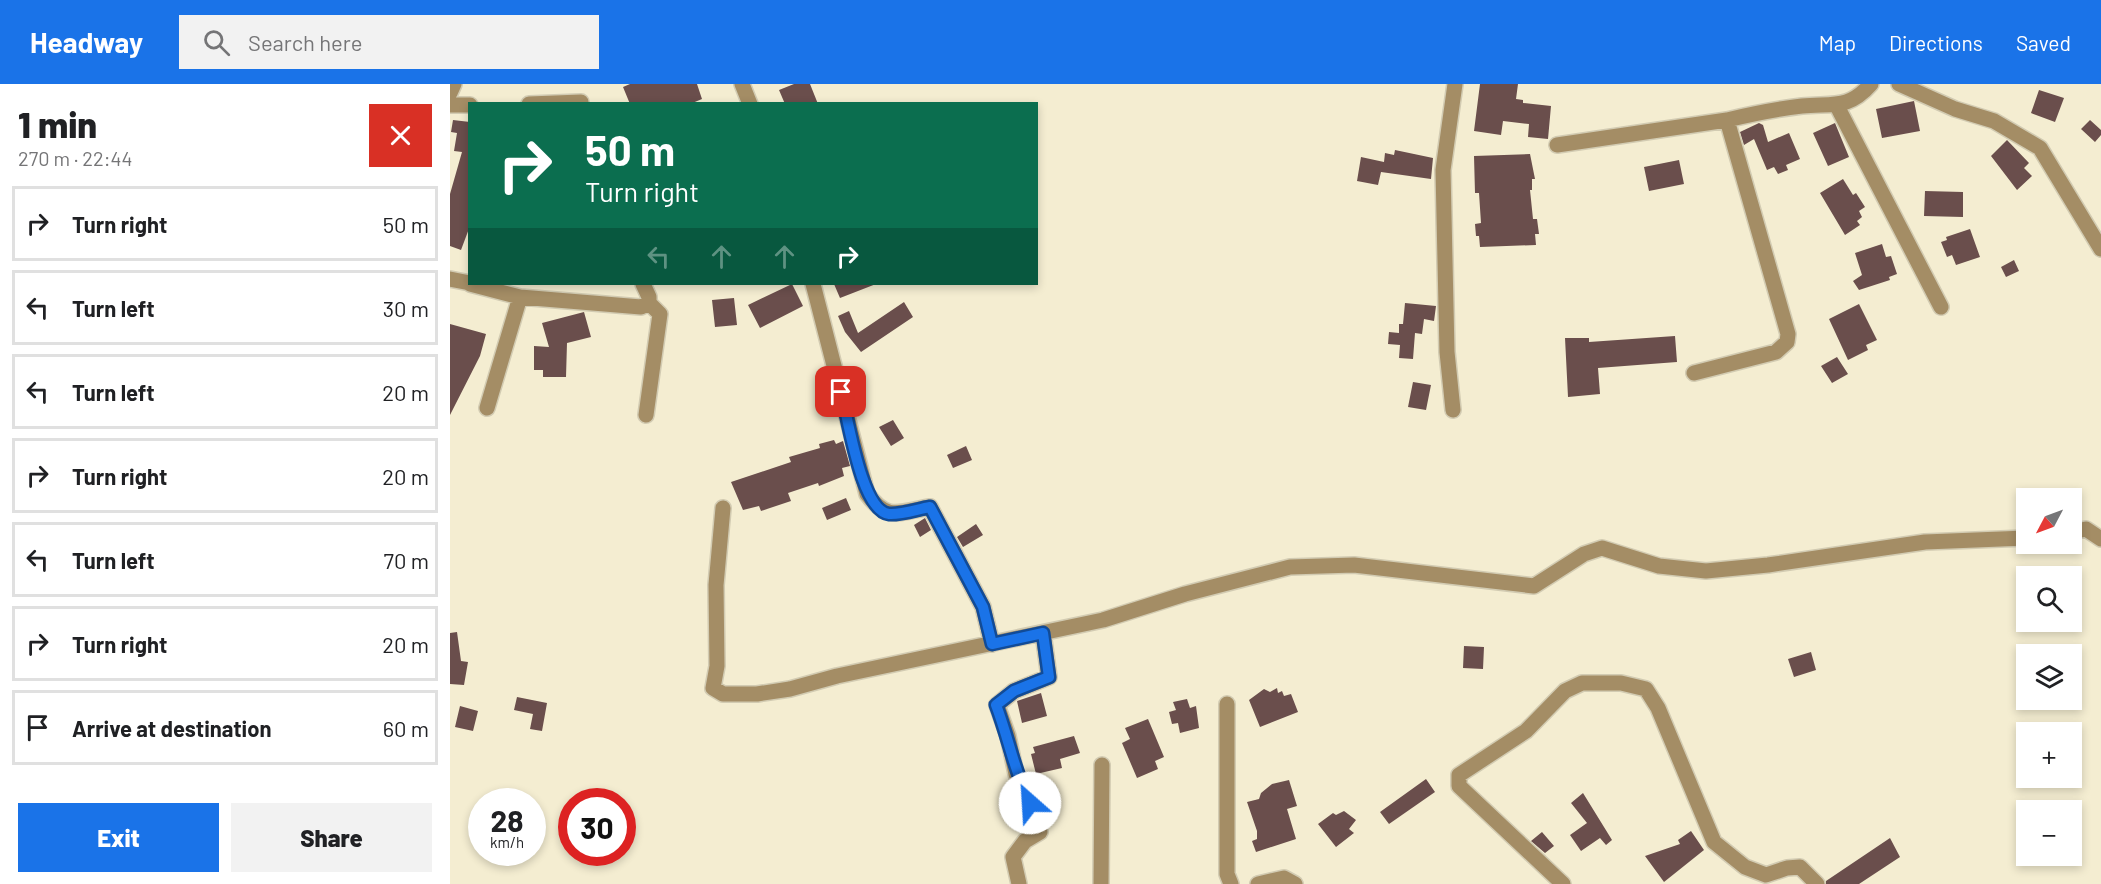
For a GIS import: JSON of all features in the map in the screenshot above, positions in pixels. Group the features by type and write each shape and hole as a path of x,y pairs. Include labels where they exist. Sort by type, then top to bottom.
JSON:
{"street":[{"path":"450,93 454,84"},
{"path":"742,84 749,102"},
{"path":"1453,410 1448,352 1443,170 1455,84"},
{"path":"1557,145 1727,120 1804,106 1838,106 1860,97 1871,84"},
{"path":"1899,84 1954,110 1994,121 2040,148 2101,249"},
{"path":"450,105 468,105"},
{"path":"1838,106 1941,307"},
{"path":"1694,373 1776,352 1787,342 1788,334 1727,120"},
{"path":"450,279 468,283"},
{"path":"477,285 520,297 641,306 649,303"},
{"path":"644,285 650,297 649,303"},
{"path":"813,285 867,494 878,509 889,514 930,507 983,607 992,644"},
{"path":"487,408 520,297"},
{"path":"646,415 660,314 649,303"},
{"path":"723,508 716,585 717,666 713,688 723,694 757,694 790,689 837,676 1103,620 1185,594 1290,567 1354,565 1534,586 1584,554 1602,548 1659,566 1706,571 1768,565 1925,542 2016,538"},
{"path":"2082,530 2086,529 2101,540"},
{"path":"1018,884 1013,857 1025,841 1040,832 1016,774 1008,736 996,705 1014,691 1049,677 1043,633"},
{"path":"1563,884 1474,802 1459,786 1459,775 1526,732 1564,691 1582,683 1621,682 1646,689 1658,708 1714,842 1745,867 1766,875 1787,867 1800,867 1816,884"},
{"path":"1227,704 1227,874 1231,884"},
{"path":"1101,884 1102,765"},
{"path":"1258,884 1284,878 1295,884"}],"building":[{"path":"630,84 697,84 702,99 695,102 629,102 623,87"},
{"path":"794,84 810,84 817,102 784,102 779,90"},
{"path":"1480,84 1518,84 1516,99 1523,100 1523,103 1551,106 1548,139 1528,137 1529,124 1503,121 1501,135 1474,131"},
{"path":"2039,90 2064,98 2055,122 2031,113"},
{"path":"1914,101 1920,131 1882,138 1876,109"},
{"path":"453,120 468,122 468,231 461,250 450,246 450,194 462,152 454,151 457,133 451,132"},
{"path":"2090,120 2101,130 2101,135 2095,142 2081,129"},
{"path":"1759,123 1763,125 1768,142 1789,133 1800,159 1786,165 1788,170 1778,174 1774,167 1767,170 1754,139 1744,145 1740,132"},
{"path":"1835,123 1849,157 1828,166 1813,133"},
{"path":"2007,140 2029,163 2024,168 2032,176 2017,190 1991,156"},
{"path":"1395,150 1433,158 1431,179 1381,172 1378,185 1357,181 1361,157 1384,162 1385,153 1394,155"},
{"path":"1530,154 1535,179 1532,179 1532,190 1530,190 1533,219 1537,219 1539,234 1535,234 1536,245 1480,247 1475,224 1481,223 1479,193 1475,193 1474,156"},
{"path":"1679,160 1684,184 1649,191 1644,167"},
{"path":"1843,179 1853,195 1856,193 1865,207 1859,211 1862,217 1857,221 1860,225 1845,235 1820,193"},
{"path":"1925,191 1963,192 1963,217 1924,216"},
{"path":"1970,229 1980,257 1956,265 1952,255 1947,257 1941,242 1947,240 1946,237"},
{"path":"1882,244 1886,257 1891,256 1897,274 1889,277 1890,280 1859,290 1853,281 1862,275 1855,253"},
{"path":"2014,260 2019,271 2006,277 2001,267"},
{"path":"792,285 803,306 760,328 748,305"},
{"path":"834,285 873,285 840,298"},
{"path":"734,298 737,325 715,327 712,300"},
{"path":"904,302 913,317 861,352 845,332 838,316 849,311 858,333"},
{"path":"1405,303 1436,306 1434,321 1424,319 1422,334 1415,333 1413,359 1399,358 1400,345 1388,344 1389,332 1399,333 1399,324 1403,324"},
{"path":"1859,304 1877,340 1866,345 1868,350 1848,360 1829,319"},
{"path":"584,312 591,337 567,343 566,377 543,377 543,370 534,370 534,346 549,347 542,323"},
{"path":"450,324 486,334 480,356 450,415"},
{"path":"1675,336 1677,362 1598,368 1600,394 1568,397 1565,338 1589,338 1589,342"},
{"path":"1837,357 1848,374 1832,383 1821,366"},
{"path":"1413,382 1431,385 1426,410 1408,407"},
{"path":"893,420 904,438 891,446 879,427"},
{"path":"834,440 836,444 843,441 850,466 842,468 844,476 819,486 818,483 788,493 791,501 761,511 759,506 743,510 731,482 791,462 789,457 820,448 819,444"},
{"path":"966,446 972,460 953,468 947,455"},
{"path":"846,498 851,510 827,520 822,508"},
{"path":"925,518 931,530 920,537 914,525"},
{"path":"976,524 983,535 963,547 957,537"},
{"path":"457,632 461,661 468,662 464,685 450,684 450,633"},
{"path":"1464,646 1484,647 1483,669 1463,668"},
{"path":"1811,652 1816,670 1794,677 1788,659"},
{"path":"1277,688 1278,693 1282,691 1284,696 1291,694 1298,712 1260,727 1249,700 1264,689 1270,692"},
{"path":"1041,693 1047,716 1022,723 1017,701"},
{"path":"517,697 547,703 542,731 530,729 533,714 514,710"},
{"path":"1187,699 1190,708 1196,706 1199,728 1180,733 1178,723 1172,724 1169,712 1176,710 1173,702"},
{"path":"460,706 478,711 473,731 455,727"},
{"path":"1148,719 1164,757 1155,761 1158,769 1137,778 1122,743 1130,739 1125,728"},
{"path":"1074,736 1080,753 1060,759 1062,768 1036,774 1031,754 1035,753 1033,747"},
{"path":"1426,779 1435,792 1389,824 1380,812"},
{"path":"1289,780 1297,806 1287,809 1296,839 1256,852 1252,841 1257,839 1257,831 1247,802 1259,799 1261,793 1272,784"},
{"path":"1583,793 1612,840 1606,845 1600,838 1581,851 1570,835 1587,823 1571,803"},
{"path":"1344,811 1356,820 1349,829 1354,833 1336,847 1318,824 1333,813 1336,815"},
{"path":"1691,831 1704,850 1664,882 1645,856 1680,844 1678,840"},
{"path":"1542,832 1554,846 1545,853 1531,841"},
{"path":"1890,838 1900,857 1859,884 1826,884 1826,881"}],"route":[{"path":"841,392 867,494 878,509 889,514 930,507 983,607 992,644 1043,633 1049,677 1014,691 996,705 1008,736 1016,774 1030,803"}]}
